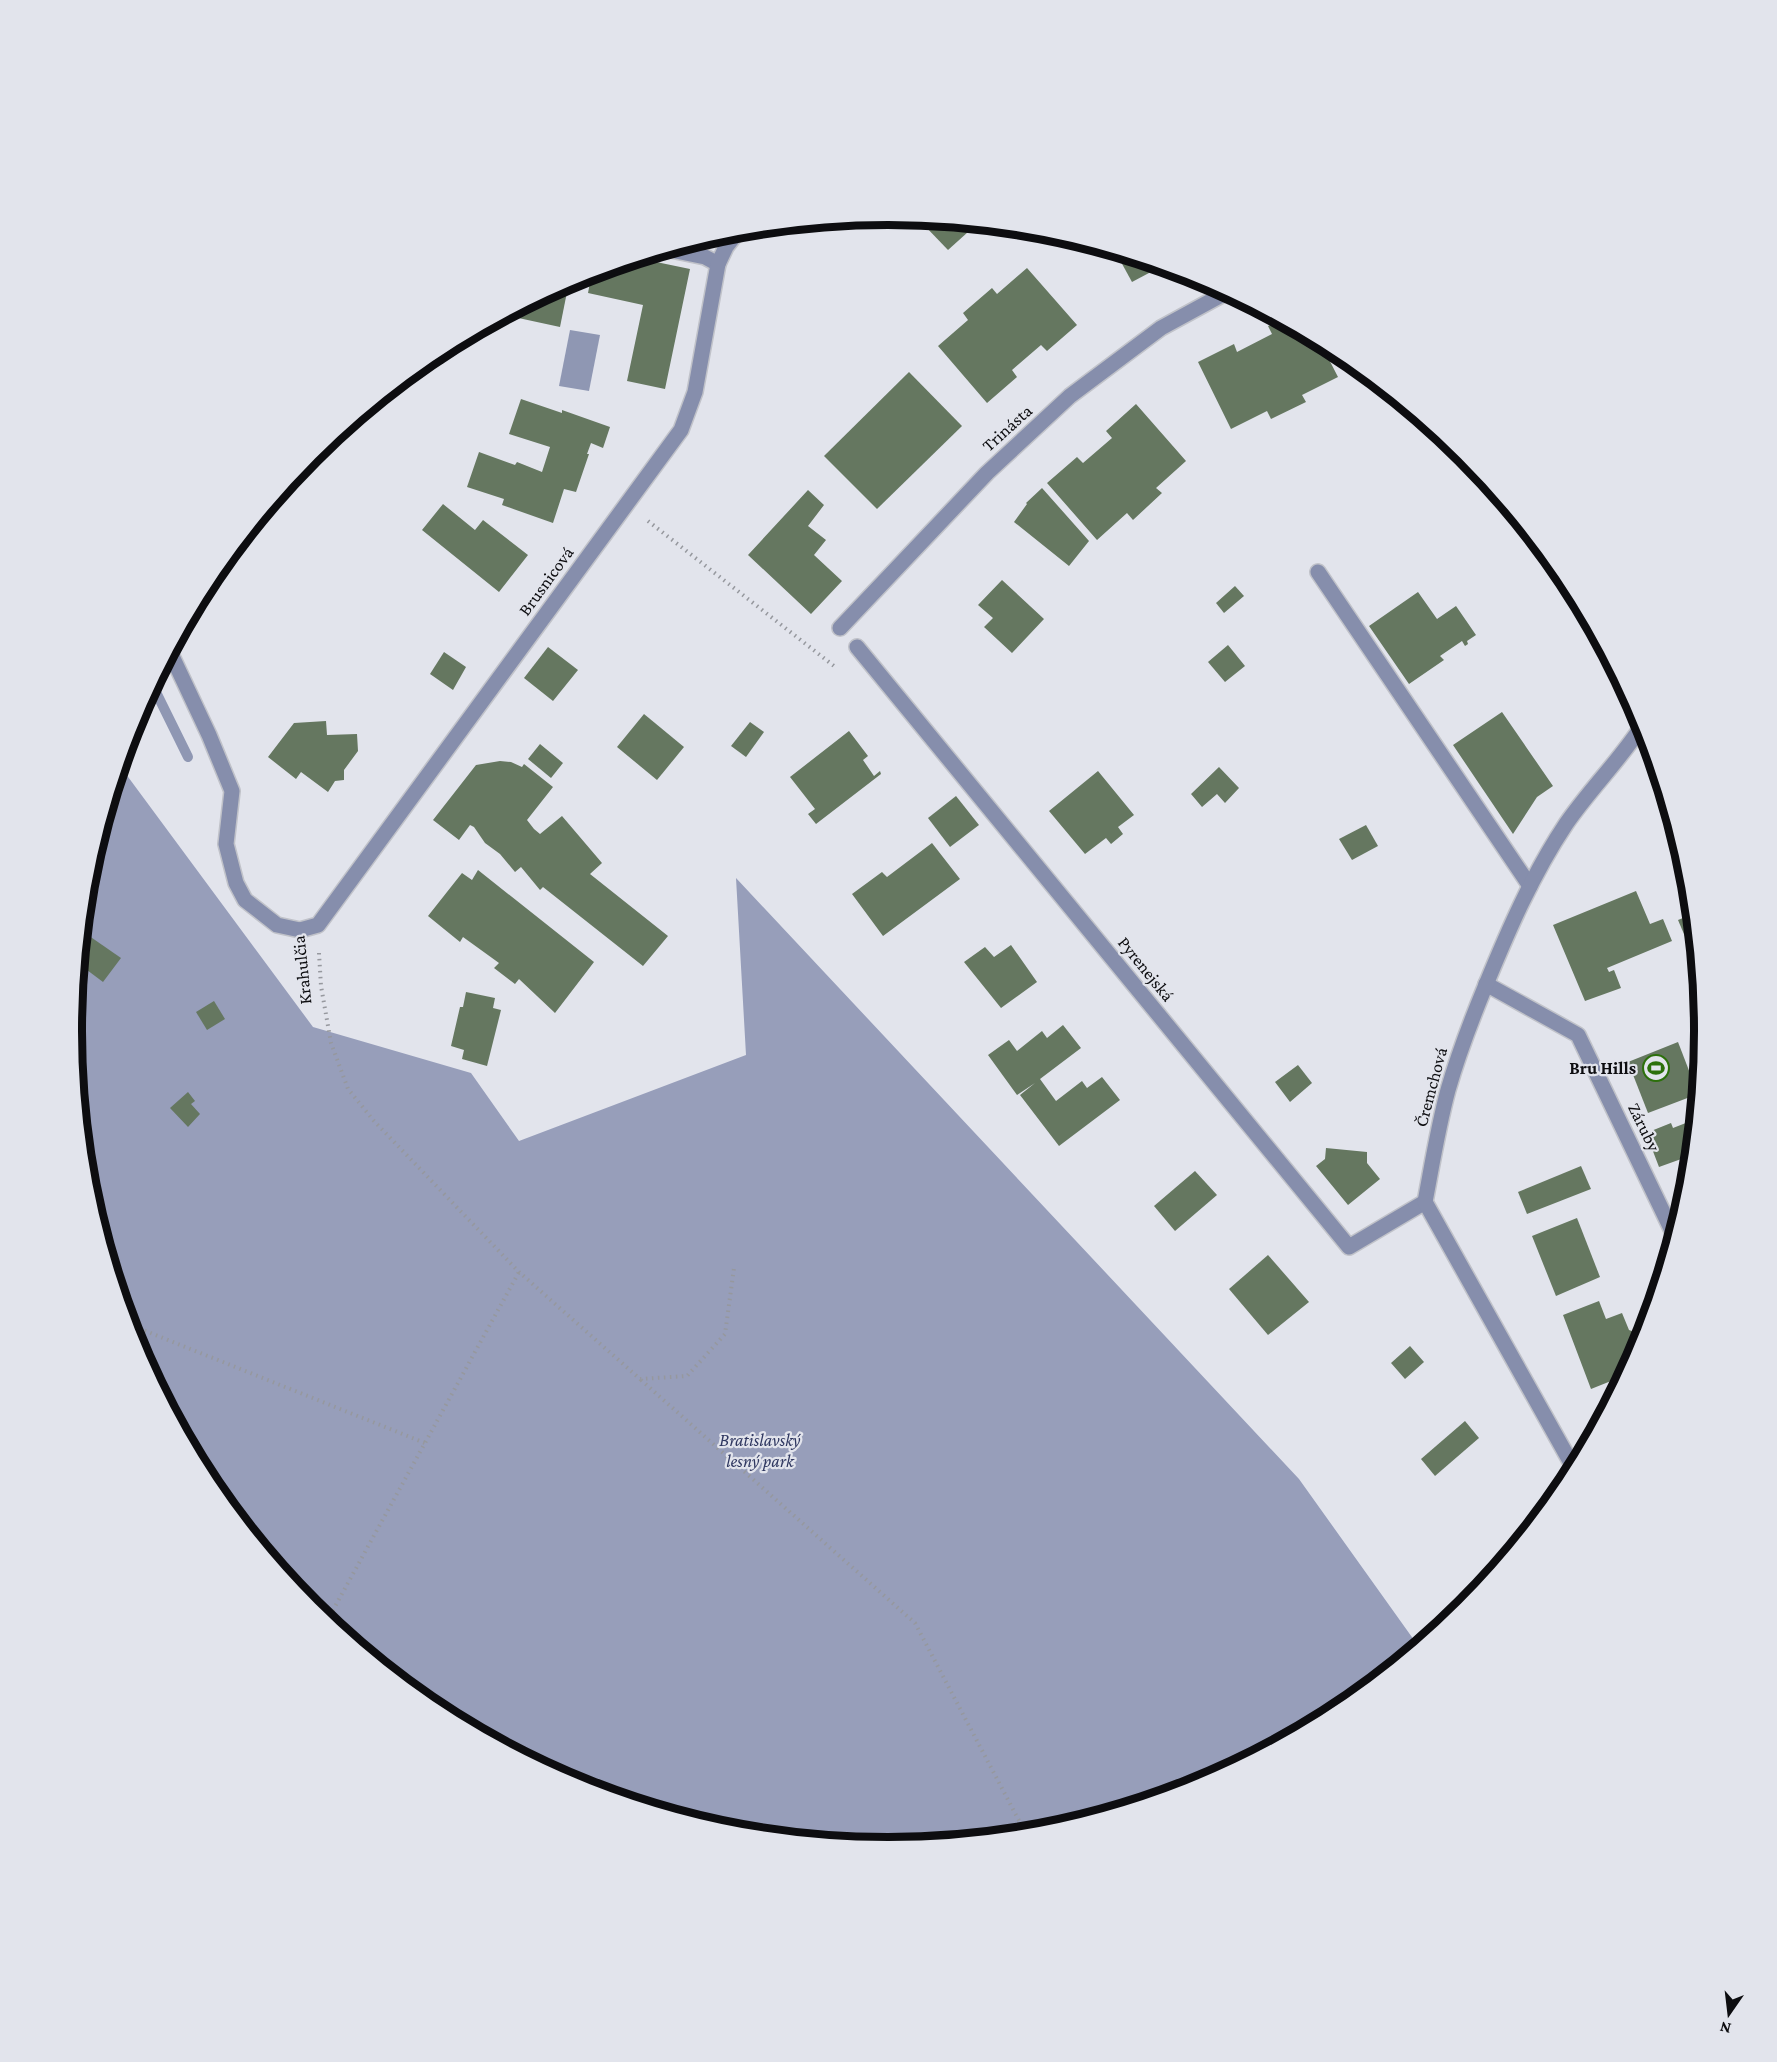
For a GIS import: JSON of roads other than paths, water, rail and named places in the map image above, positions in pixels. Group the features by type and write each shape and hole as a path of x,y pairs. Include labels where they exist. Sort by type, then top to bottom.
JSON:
{"street":[{"name":"Brusnicová","path":"318,925 681,430 690,409 718,264 732,240"},
{"path":"680,252 705,257 718,264"},
{"name":"Trinásta","path":"840,628 987,473 1070,396 1161,328 1219,296"},
{"path":"1318,572 1530,886"},
{"name":"Pyrenejská","path":"857,647 1349,1247 1425,1202"},
{"name":"Krahulčia","path":"174,660 232,791 226,844 236,883 245,900 277,925 300,930 318,925"},
{"name":"Čremchová","path":"1425,1202 1448,1092 1465,1037 1503,941 1530,886 1566,825 1637,733"},
{"name":"Záruby","path":"1486,984 1578,1035 1670,1227"},
{"path":"1425,1202 1570,1461"}],"waterway":[{"path":"157,694 188,757"}],"place":[{"name":"Bru Hills","path":"1656,1068"}],"park label":[{"name":"Bratislavský lesný park","path":"760,1450"}]}
